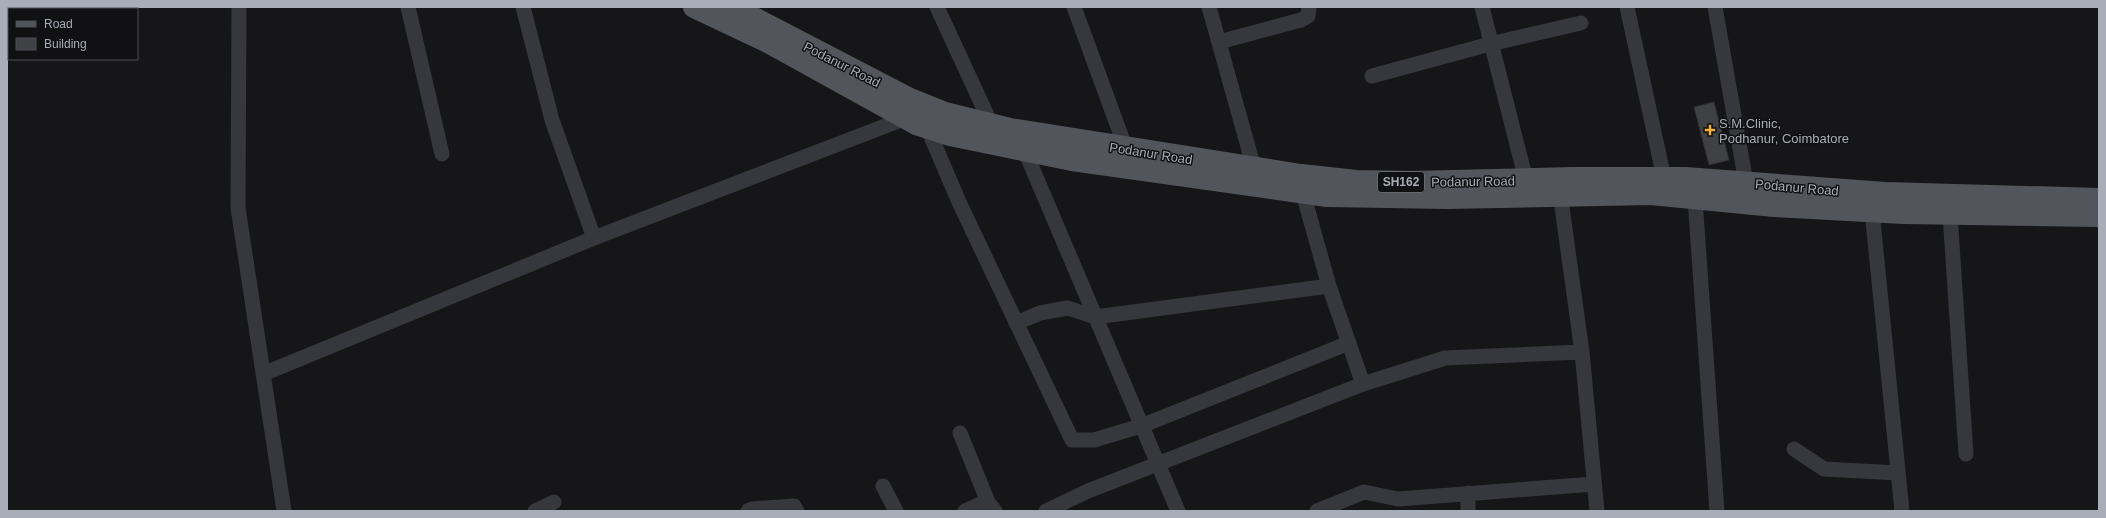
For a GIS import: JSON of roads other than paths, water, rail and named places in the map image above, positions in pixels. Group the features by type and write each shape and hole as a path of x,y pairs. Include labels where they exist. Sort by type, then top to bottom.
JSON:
{"main road":[{"path":"694,7 766,41 906,118 927,127 950,135 1026,142 1072,160 1327,196 1447,198 1528,188 1562,187 1872,211 1950,214 2099,216"},
{"name":"Podanur Road","path":"733,7 910,99 945,113 991,124 1026,142 1126,149 1356,181 1528,188"},
{"name":"Podanur Road","path":"1562,187 1664,178 1885,193 2099,199"}],"street":[{"path":"239,7 238,208 284,511"},
{"path":"408,7 442,154"},
{"path":"522,7 552,120 594,238"},
{"path":"937,7 991,124"},
{"path":"1074,7 1126,149"},
{"path":"1209,7 1254,168"},
{"path":"1219,42 1301,20 1308,16 1309,7"},
{"path":"1482,7 1490,44 1528,188"},
{"path":"1627,7 1664,178"},
{"path":"1715,7 1746,183"},
{"path":"1372,76 1490,44 1581,23"},
{"path":"263,374 594,238 906,118"},
{"path":"927,127 958,202 1072,440 1094,440 1141,426 1349,343"},
{"path":"1026,142 1096,318 1178,511"},
{"path":"1562,187 1562,207 1582,352 1597,511"},
{"path":"1303,193 1329,286 1363,384"},
{"path":"1695,198 1716,511"},
{"path":"1872,211 1902,511"},
{"path":"1950,214 1966,454"},
{"path":"1016,323 1040,313 1068,308 1096,318 1329,286"},
{"path":"1046,511 1088,491 1363,384 1445,358 1582,352"},
{"path":"960,433 991,507"},
{"path":"1794,449 1824,469 1898,473"},
{"path":"1317,511 1364,492 1398,498 1407,504 1468,493 1594,484"},
{"path":"883,486 896,511"},
{"path":"1468,493 1468,511"},
{"path":"965,511 987,501 991,507"},
{"path":"535,511 554,502"},
{"path":"748,511 752,509 794,506 797,511"}],"place":[{"name":"S.M.Clinic, Podhanur, Coimbatore","path":"1710,130"}]}
